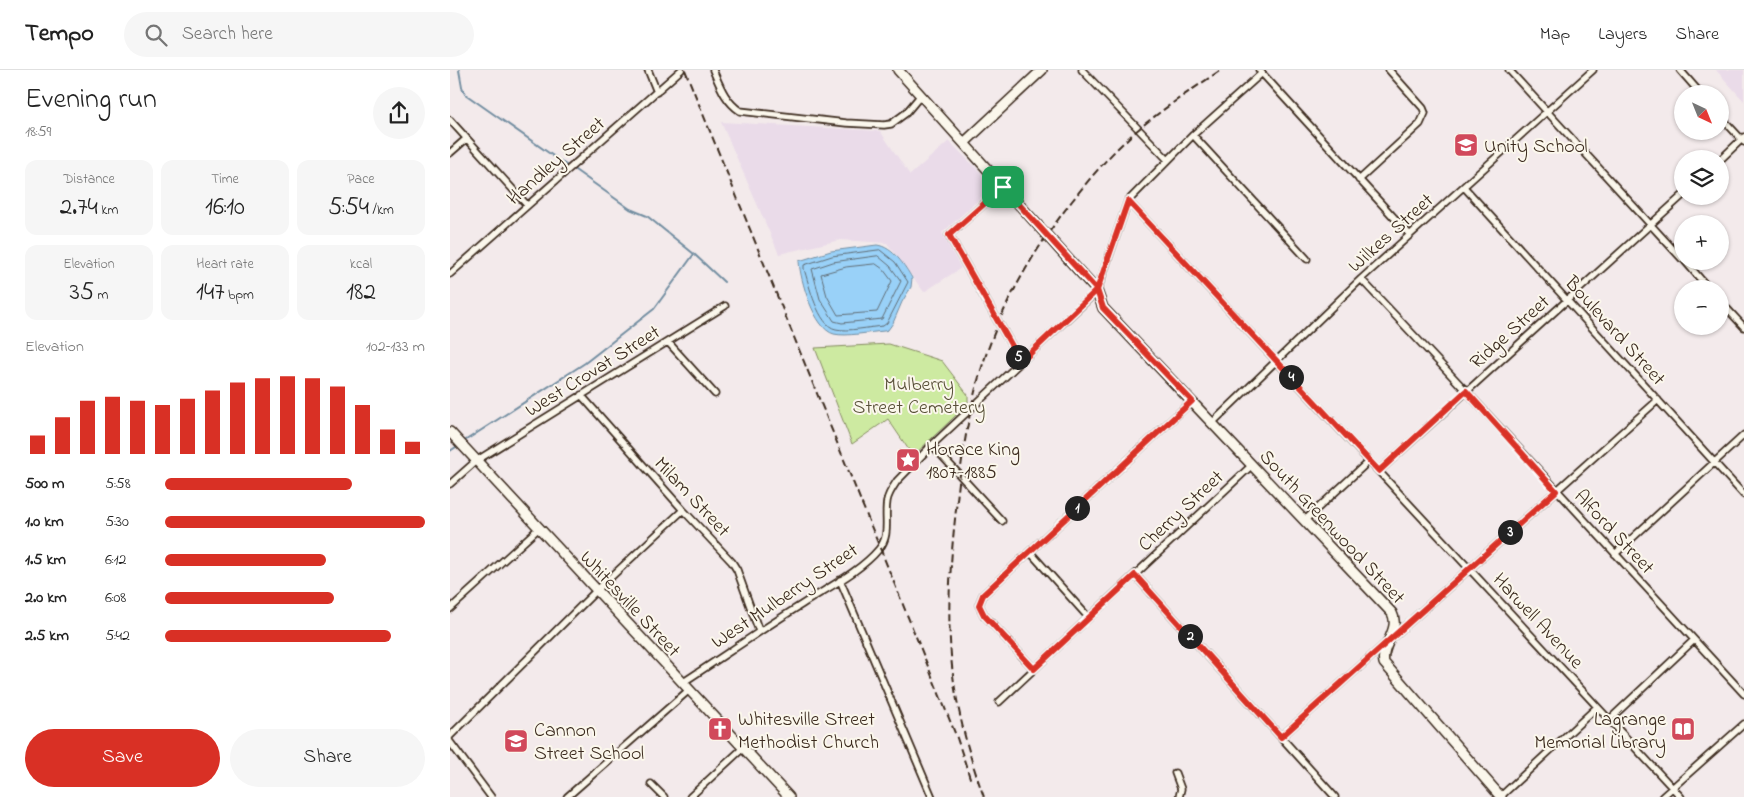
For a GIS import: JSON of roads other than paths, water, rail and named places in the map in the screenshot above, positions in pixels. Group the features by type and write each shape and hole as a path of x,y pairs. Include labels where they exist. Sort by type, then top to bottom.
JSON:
{"street":[{"path":"648,70 657,92"},
{"name":"Handley Street","path":"450,274 682,70"},
{"path":"713,70 725,97 733,106 740,110 836,122 884,126 891,124 906,112 921,95"},
{"name":"South Greenwood Street","path":"898,70 1097,290 1103,308 1392,612 1395,624 1383,656 1384,663 1501,797"},
{"path":"964,143 1042,70"},
{"path":"1082,70 1168,160"},
{"path":"1359,180 1415,129 1424,118 1423,108 1389,70"},
{"path":"1509,70 1674,249"},
{"name":"Wilkes Street","path":"1212,423 1361,279 1593,70"},
{"path":"1680,70 1692,85"},
{"path":"1260,72 1410,236"},
{"name":"West Mulberry Street","path":"567,797 686,687 760,631 840,580 880,548 885,538 887,503 892,488 932,445 1097,290 1128,201 1193,135 1260,72"},
{"path":"450,120 528,205"},
{"path":"1729,125 1743,140 1729,152"},
{"path":"1193,135 1307,260"},
{"path":"450,153 466,139"},
{"path":"1003,187 949,235 1021,362"},
{"name":"Boulevard Street","path":"1464,188 1744,495"},
{"name":"Harwell Avenue","path":"1128,201 1681,797"},
{"name":"Ridge Street","path":"1379,471 1674,204"},
{"path":"1693,270 1701,280"},
{"name":"Alford Street","path":"1361,279 1744,694"},
{"name":"West Crovat Street","path":"450,484 476,461 725,306"},
{"path":"1729,311 1744,327"},
{"path":"668,342 715,394"},
{"name":"Milam Street","path":"581,395 732,562 737,570 760,631"},
{"path":"1281,737 1658,400"},
{"path":"1034,669 984,615 979,605 983,595 1192,401"},
{"name":"Whitesville Street","path":"450,432 788,797"},
{"path":"1615,554 1744,435"},
{"path":"932,445 1002,520"},
{"path":"1305,520 1369,460"},
{"name":"Cherry Street","path":"999,702 1252,465"},
{"path":"450,736 596,591 683,510"},
{"path":"450,609 538,529"},
{"path":"1030,552 1089,618"},
{"path":"1135,575 1335,797"},
{"path":"840,580 932,797"},
{"path":"1609,720 1694,640"},
{"path":"1501,797 1597,707"},
{"path":"1662,797 1744,724"},
{"path":"450,742 491,797"},
{"path":"690,797 743,748"},
{"path":"1175,774 1181,789 1179,797"},
{"path":"651,784 664,797"}],"water":[{"path":"877,245 888,249 902,263 912,278 911,287 888,330 859,334 834,334 820,323 814,313 805,291 799,261 831,251"}],"waterway":[{"path":"459,70 465,94 566,165"},
{"path":"575,170 630,209 647,216 694,254 724,282"},
{"path":"463,442 585,363 654,309 694,254"},
{"path":"450,451 459,445"}],"railway":[{"path":"685,70 957,738 971,781"},
{"path":"984,797 957,703 949,625 951,561 958,489 967,429 980,373 1000,320 1025,270 1055,223 1072,201 1101,165 1134,133 1165,108 1221,70"}],"place":[{"name":"Unity School","path":"1466,145"},
{"name":"Horace King 1807-1885","path":"908,460"},
{"name":"Whitesville Street Methodist Church","path":"720,729"},
{"name":"Lagrange Memorial Library","path":"1683,729"},
{"name":"Cannon Street School","path":"516,741"}],"park label":[{"name":"Mulberry Street Cemetery","path":"919,394"}]}
